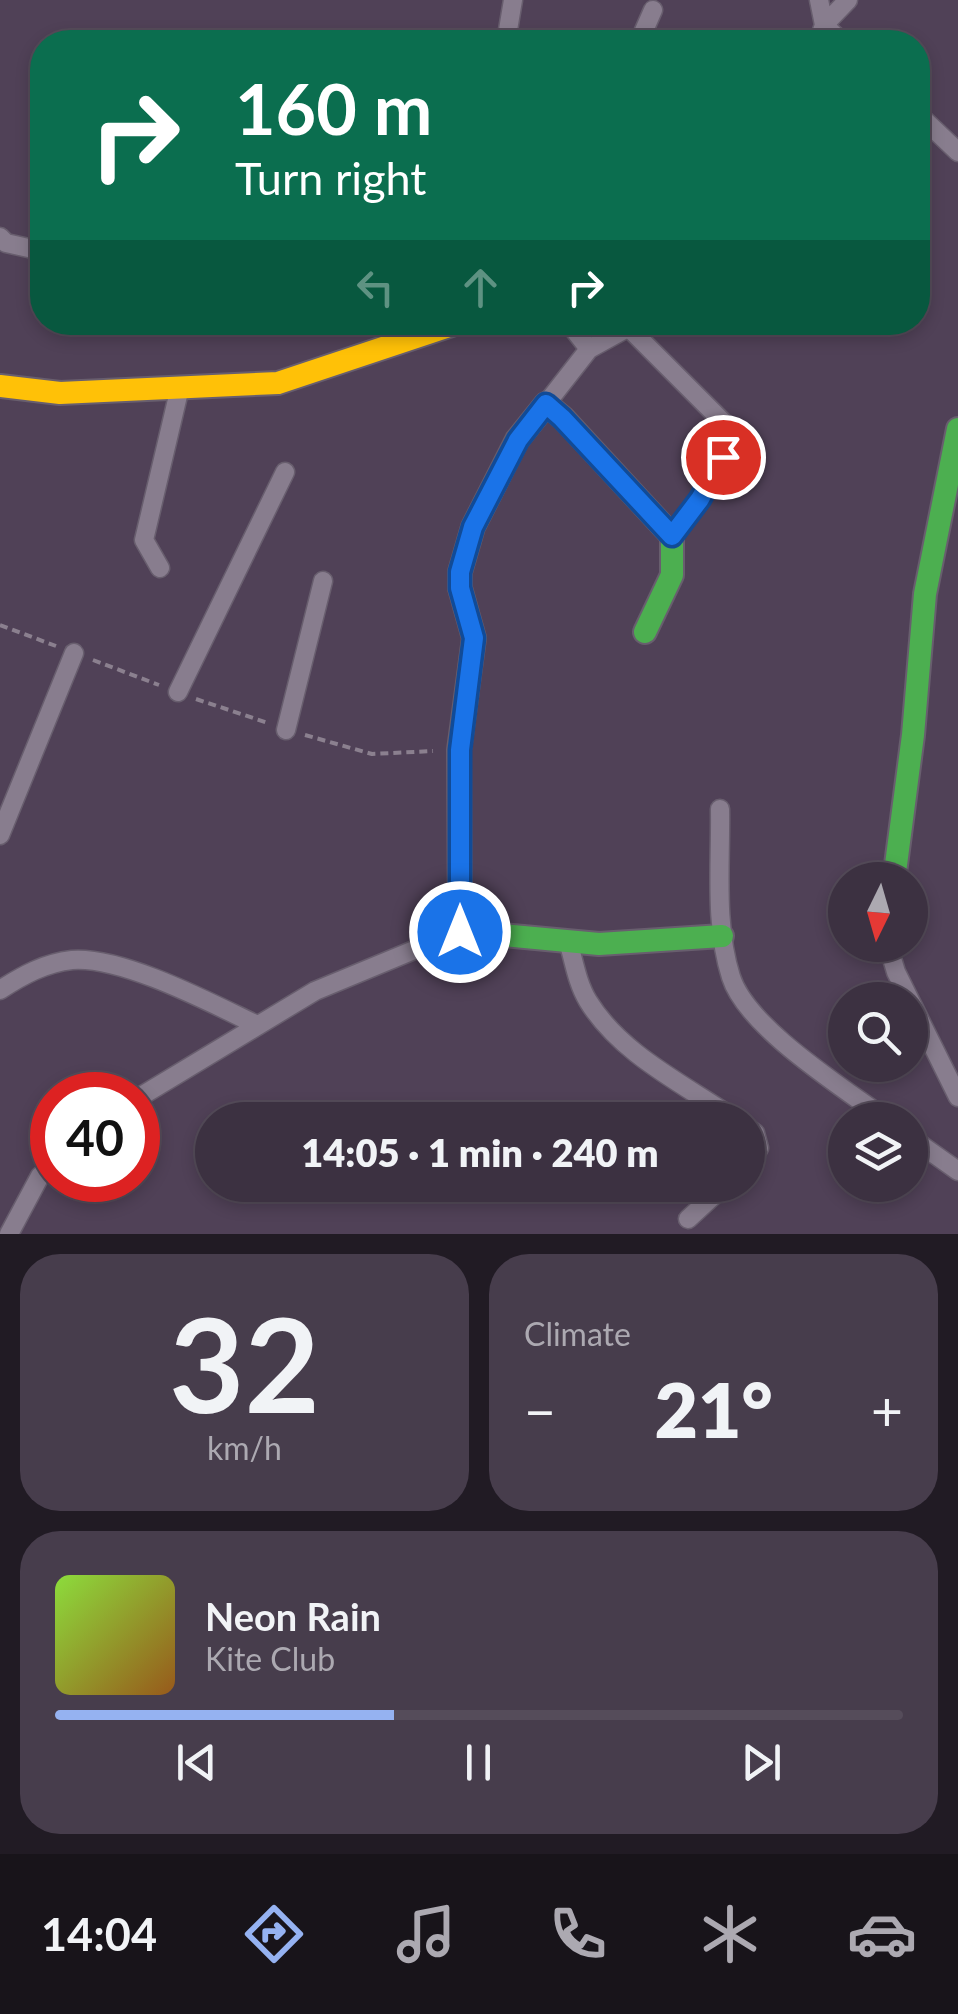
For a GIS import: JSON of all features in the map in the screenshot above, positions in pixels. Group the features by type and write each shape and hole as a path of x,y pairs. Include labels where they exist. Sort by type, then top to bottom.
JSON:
{"street":[{"path":"508,30 513,0"},
{"path":"819,0 821,30"},
{"path":"824,30 848,0"},
{"path":"644,30 652,10"},
{"path":"930,125 958,152"},
{"path":"0,238 30,248"},
{"path":"0,386 60,393 278,382 421,335"},
{"path":"578,335 589,348"},
{"path":"460,932 460,750 474,638 460,588 464,553 473,527 518,440 589,348 616,335"},
{"path":"642,335 725,424 728,439 723,457 700,499 672,536"},
{"path":"160,568 144,540 180,387"},
{"path":"546,404 672,536 677,559 672,582 645,632"},
{"path":"896,862 913,735 925,594 958,429"},
{"path":"178,692 285,472"},
{"path":"286,730 324,581"},
{"path":"0,834 74,653"},
{"path":"720,809 722,936 732,980 752,1012 788,1046 863,1102"},
{"path":"160,1085 315,991 460,932 599,944 722,936"},
{"path":"568,941 579,983 611,1030 664,1074 708,1102"},
{"path":"0,990 32,970 75,960 135,971 257,1025"},
{"path":"893,962 958,1097"},
{"path":"928,1150 958,1171"},
{"path":"9,1234 30,1195"},
{"path":"688,1219 706,1202"}],"path":[{"path":"0,625 286,730 372,754 460,750"}],"traffic: fast":[{"path":"645,632 672,575 672,536 546,404 517,440 473,527 460,572 460,588 474,638 459,750 460,931 599,944 722,936"},
{"path":"896,862 913,735 925,594 958,429"}],"traffic: slow":[{"path":"0,386 60,393 278,383 422,335"}],"route":[{"path":"460,932 460,750 474,638 460,588 460,572 473,527 518,440 546,404 672,536 700,499 723,457"}]}
